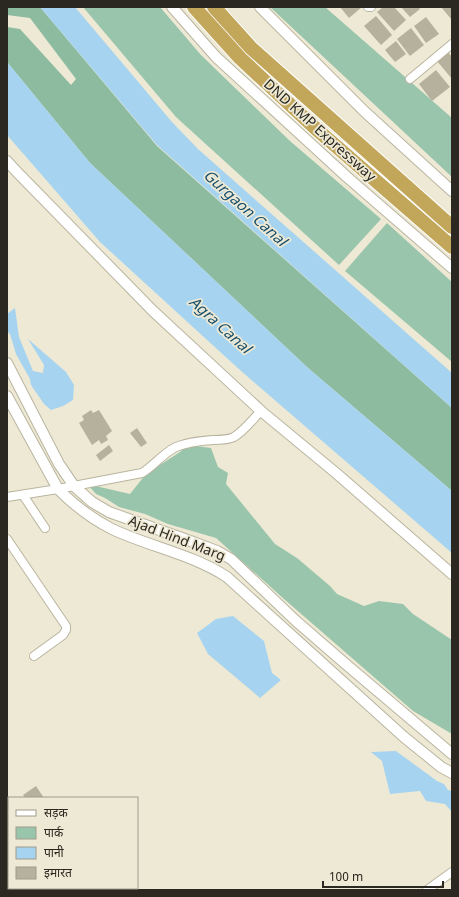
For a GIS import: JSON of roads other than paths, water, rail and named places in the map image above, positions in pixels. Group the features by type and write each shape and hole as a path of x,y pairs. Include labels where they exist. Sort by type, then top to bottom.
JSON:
{"highway":[{"name":"DND KMP Expressway","path":"194,7 240,58 314,127 452,247"},
{"name":"DND KMP Expressway","path":"214,7 251,48 452,227"}],"street":[{"path":"172,7 216,56 347,177 452,268"},
{"path":"260,7 364,112 452,191"},
{"path":"410,79 452,44"},
{"path":"7,161 138,295 261,411 336,473 452,574"},
{"name":"Ajad Hind Marg","path":"7,363 59,464 74,486 92,502 109,512 217,551 231,559 296,621 452,754"},
{"path":"7,396 58,489 83,511 113,529 177,553 215,569 227,577 404,737 452,774"},
{"path":"7,497 142,473 148,470 172,449 178,446 195,442 227,439 234,436 261,411"},
{"path":"23,495 45,528"},
{"path":"7,539 66,626 66,630 63,634 34,656"},
{"path":"427,890 452,872"}],"water":[{"name":"Gurgaon Canal","path":"40,7 75,7 172,122 198,149 452,373 452,408 157,145"},
{"name":"Agra Canal","path":"7,62 90,163 308,368 452,491 452,553 241,371 100,242 7,135"},
{"path":"15,308 19,337 33,371 43,373 44,365 28,339 66,372 74,385 73,400 63,406 51,410 44,404 31,385 30,379 16,354 10,334 7,331 7,314"},
{"path":"233,616 264,641 272,673 281,680 260,698 208,654 197,633 216,619"},
{"path":"366,748 371,752 396,751 437,781 444,784 448,790 452,791 452,812 445,804 426,801 420,791 390,794 382,761"}]}
